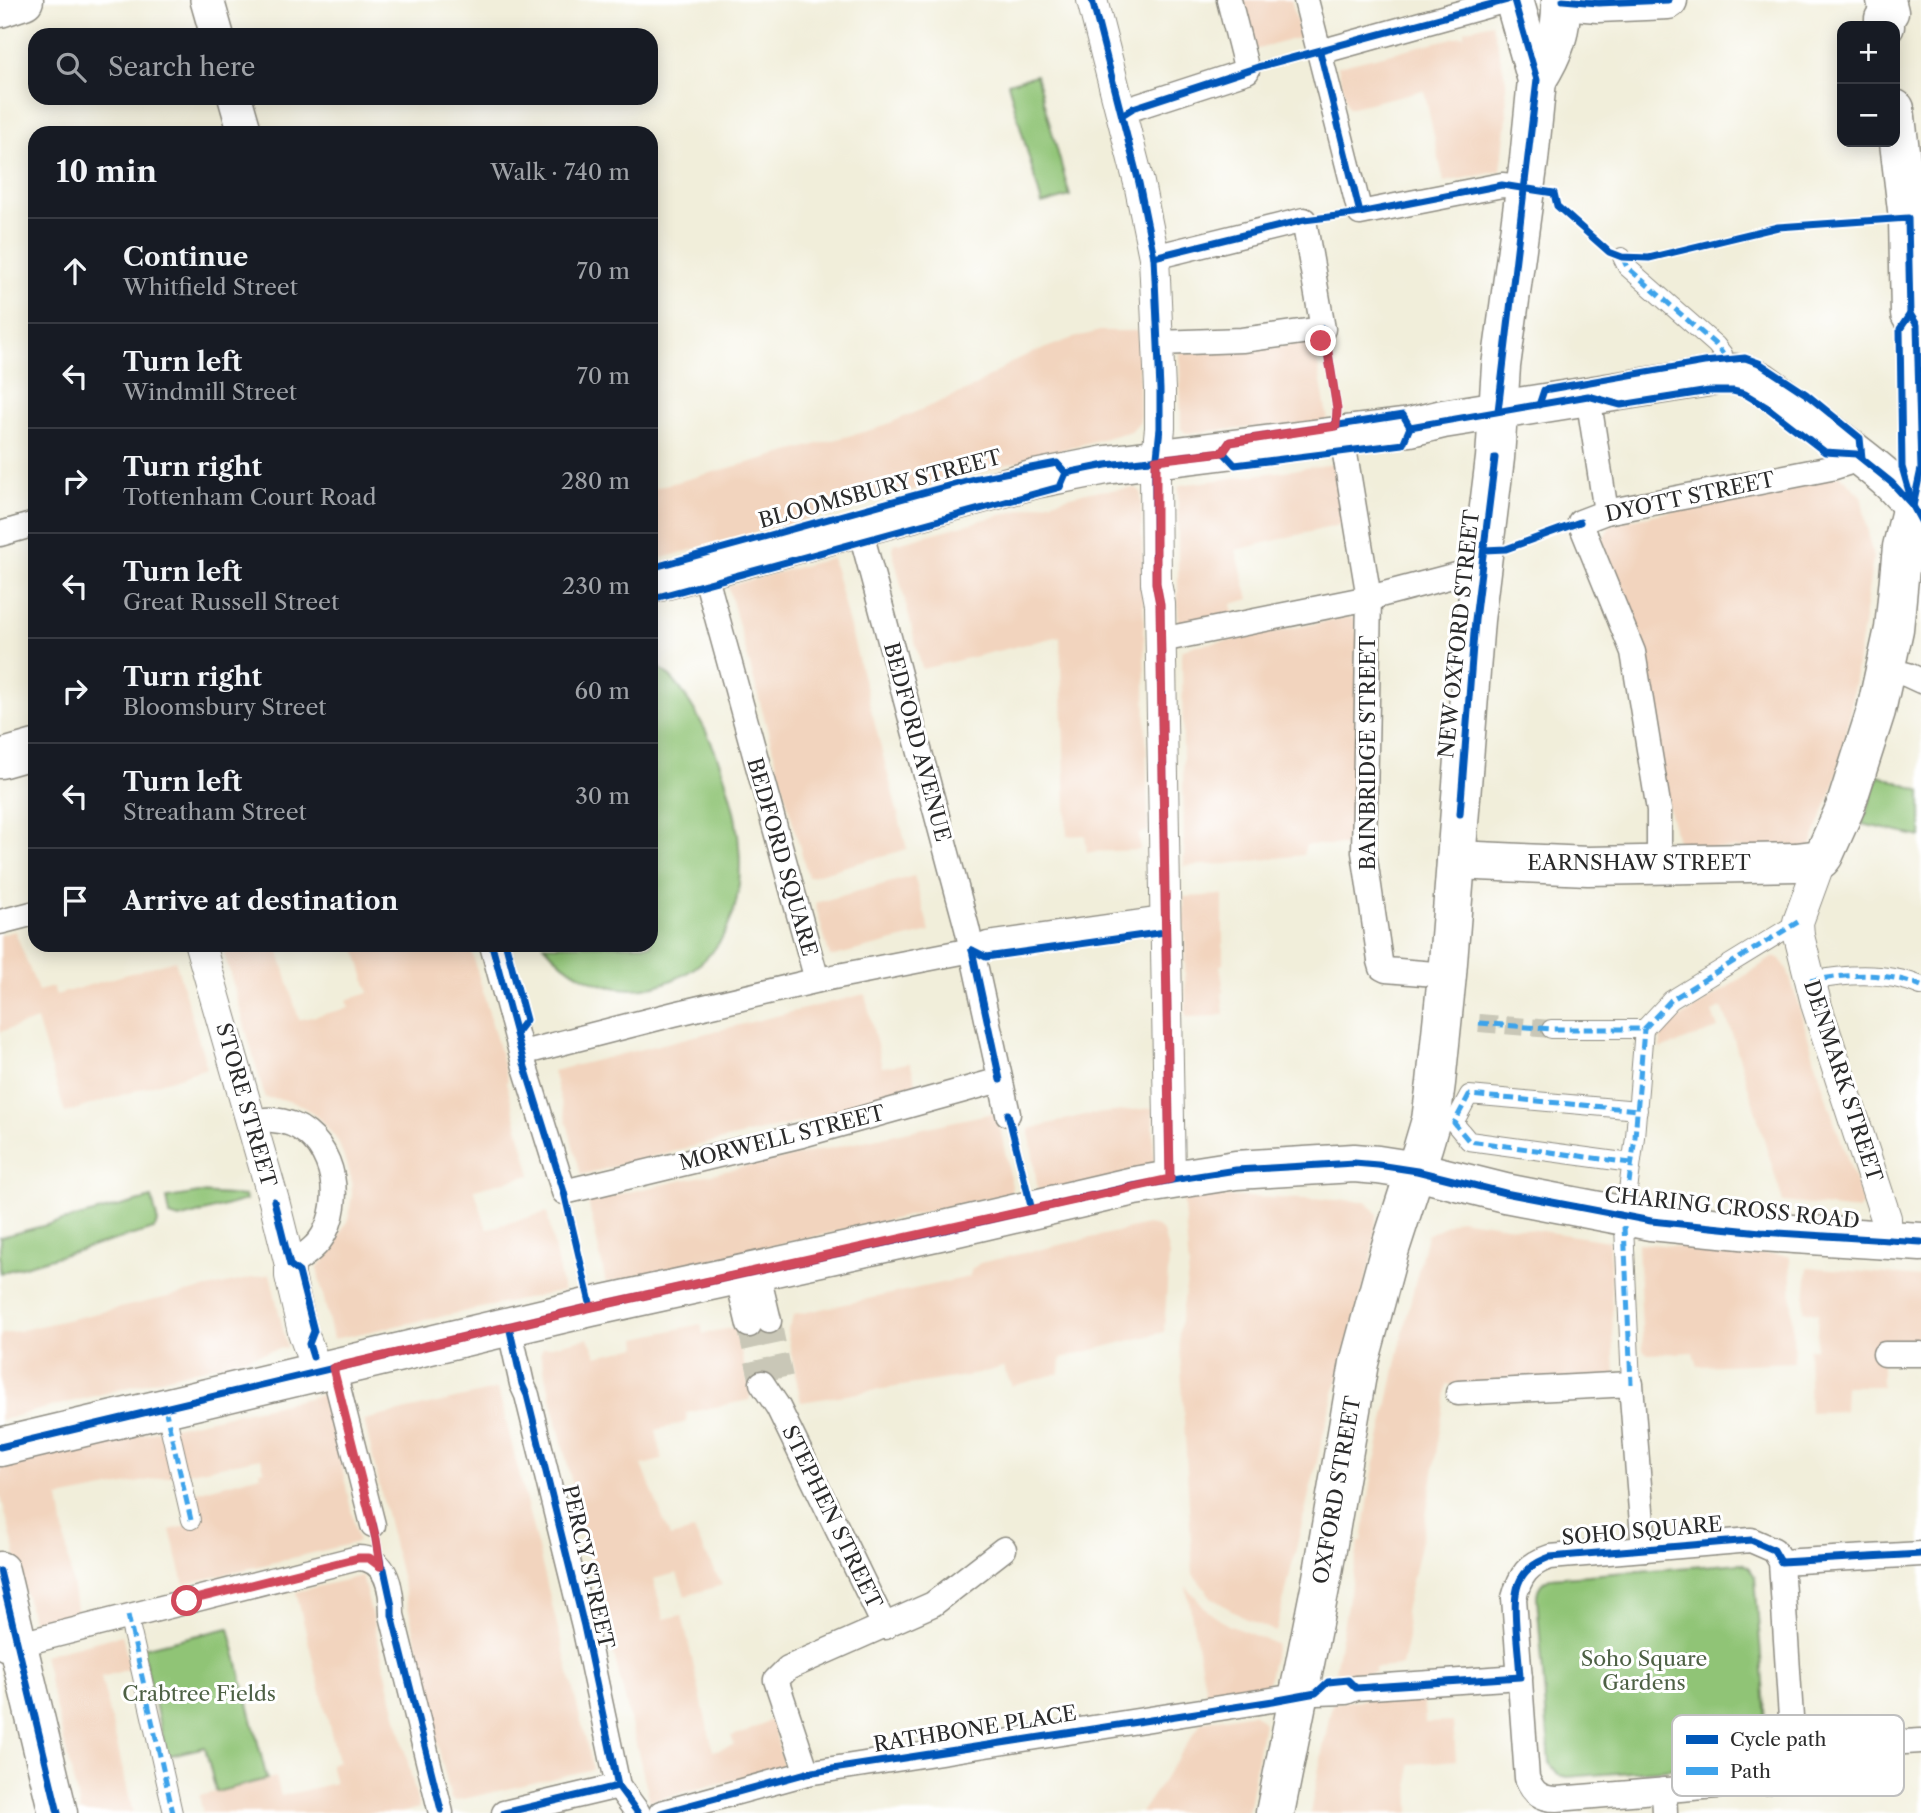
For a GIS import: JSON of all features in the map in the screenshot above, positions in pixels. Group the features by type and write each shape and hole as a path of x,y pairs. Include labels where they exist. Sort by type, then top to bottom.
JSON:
{"main road":[{"path":"0,8 23,0"},
{"path":"207,0 215,28"},
{"path":"1514,0 1537,80"},
{"path":"1537,80 1552,56 1561,21 1562,0 1598,3 1668,0"},
{"name":"NEW OXFORD STREET","path":"1417,1171 1431,1120 1447,975 1469,682 1497,411 1537,80"},
{"path":"237,105 243,126"},
{"path":"1821,859 1845,808 1877,711 1894,629 1902,547 1917,513 1902,467 1917,325 1910,314 1908,218 1900,147"},
{"name":"BLOOMSBURY STREET","path":"704,570 1035,479 1106,466 1342,436 1722,374 1745,374 1761,381 1788,400 1892,483 1917,513"},
{"path":"658,582 704,570"},
{"path":"0,759 28,751"},
{"name":"EARNSHAW STREET","path":"1456,860 1554,866 1796,863 1821,859"},
{"name":"CHARING CROSS ROAD","path":"0,1447 509,1326 1170,1179 1236,1170 1354,1163 1417,1171 1505,1193 1651,1221 1903,1242"},
{"name":"OXFORD STREET","path":"1275,1813 1307,1694 1322,1578 1359,1363 1389,1252 1417,1171"},
{"path":"0,1571 9,1647 58,1813"}],"street":[{"path":"1092,0 1139,183 1154,257 1160,428 1156,460 1156,583 1160,604 1161,640 1170,1179"},
{"path":"1122,115 1133,108 1247,71 1229,0"},
{"path":"1306,0 1360,213 1502,185 1525,187"},
{"path":"1320,52 1507,0"},
{"path":"1154,257 1304,220 1325,337 1158,343"},
{"path":"1622,257 1627,267 1723,354"},
{"path":"1588,396 1606,512"},
{"path":"1342,436 1369,598"},
{"name":"DYOTT STREET","path":"1659,865 1659,810 1633,652 1580,522 1606,512 1831,468 1847,463 1856,454"},
{"path":"0,534 28,526"},
{"name":"BEDFORD AVENUE","path":"860,528 972,950 1008,1114"},
{"name":"BEDFORD SQUARE","path":"519,1043 817,980 704,570"},
{"path":"1161,640 1369,598 1481,571"},
{"name":"BAINBRIDGE STREET","path":"1369,598 1364,852 1380,961 1382,968 1386,970 1447,975"},
{"path":"1885,669 1921,681"},
{"path":"1627,1198 1638,1110 1644,1029 1671,1000 1798,922 1821,859"},
{"path":"0,922 28,915"},
{"path":"817,980 972,950 988,944 1164,919"},
{"name":"DENMARK STREET","path":"1798,922 1810,981 1886,1218 1903,1242"},
{"name":"STORE STREET","path":"203,952 290,1265 303,1332 325,1370"},
{"path":"494,952 519,1043"},
{"path":"1810,981 1835,976 1889,977 1921,986"},
{"path":"1550,1029 1644,1029"},
{"name":"MORWELL STREET","path":"519,1043 564,1192 802,1135 1000,1080"},
{"path":"1631,1163 1469,1141 1454,1123 1469,1095 1638,1110"},
{"path":"252,1122 274,1120 296,1126 321,1147 332,1174 335,1194 326,1231 309,1252 290,1265"},
{"path":"1624,1226 1631,1384 1644,1549"},
{"path":"747,1273 759,1323"},
{"name":"PERCY STREET","path":"509,1326 522,1384 549,1478 618,1786 638,1813"},
{"path":"1885,1354 1921,1354"},
{"path":"325,1370 373,1525"},
{"name":"STEPHEN STREET","path":"771,1380 778,1407 886,1626"},
{"path":"1458,1393 1631,1384"},
{"path":"165,1408 191,1520"},
{"name":"SOHO SQUARE","path":"1695,1796 1664,1802 1547,1799 1531,1788 1527,1778 1514,1598 1524,1571 1535,1562 1550,1557 1751,1540 1774,1550 1781,1562"},
{"path":"807,1773 776,1679 788,1668 933,1604 1004,1549"},
{"path":"1791,1715 1781,1562 1921,1554"},
{"path":"9,1647 358,1558 369,1558 384,1569 392,1615 441,1813"},
{"path":"128,1615 173,1813"},
{"name":"RATHBONE PLACE","path":"661,1813 807,1773 1273,1702 1307,1694 1520,1677"},
{"path":"504,1813 618,1786"}],"shaded area":[{"path":"1241,0 1291,0 1301,37 1254,50"},
{"path":"1492,23 1506,80 1507,117 1501,171 1444,182 1424,90 1348,108 1338,66 1465,35 1465,30"},
{"path":"1100,331 1138,331 1140,421 1131,431 658,559 658,487 878,428 970,389 1017,359"},
{"path":"1314,341 1328,422 1186,433 1181,429 1180,352 1249,351"},
{"path":"1334,464 1343,524 1236,550 1249,599 1232,604 1234,617 1178,625 1178,488 1181,485"},
{"path":"1840,475 1861,495 1873,559 1850,712 1835,783 1810,848 1688,849 1677,841 1601,543 1611,524"},
{"path":"1136,488 1141,492 1148,831 1139,834 1140,850 1087,852 1085,835 1067,836 1060,636 922,669 892,549 894,544 1086,492"},
{"path":"832,558 907,849 808,877 728,586"},
{"path":"1353,618 1356,621 1358,632 1354,845 1306,845 1303,855 1184,866 1182,651 1191,646"},
{"path":"914,876 930,932 830,957 815,903"},
{"path":"1223,895 1223,965 1220,965 1224,1014 1186,1017 1184,897"},
{"path":"15,931 38,991 53,987 56,995 175,960 207,1068 65,1113 37,1020 0,1032 0,935"},
{"path":"224,952 279,952 299,1020 349,1008 347,1000 369,993 357,952 472,952 531,1175 474,1189 487,1229 547,1212 563,1291 333,1339 317,1268 331,1253 349,1217 351,1178 338,1141 321,1120 301,1105 282,1099 265,1098"},
{"path":"1772,958 1779,958 1786,967 1792,984 1829,1106 1863,1204 1858,1210 1783,1202 1722,1008 1712,1012 1718,1029 1660,1049 1662,1030"},
{"path":"865,994 882,1067 910,1063 920,1095 581,1175 553,1071"},
{"path":"1153,1108 1154,1177 1038,1191 1029,1129 1084,1115"},
{"path":"997,1112 1012,1186 1011,1193 606,1283 588,1201"},
{"path":"1183,1195 1366,1201 1377,1214 1371,1260 1328,1415 1276,1632 1244,1618 1212,1598 1193,1574 1179,1333 1189,1267"},
{"path":"1459,1219 1609,1241 1615,1376 1447,1385 1425,1523 1405,1611 1408,1637 1402,1666 1375,1668 1375,1672 1339,1675 1335,1670 1359,1542 1362,1542 1373,1472 1427,1235"},
{"path":"1147,1225 1157,1227 1163,1232 1169,1255 1164,1332 1061,1358 1060,1373 1012,1386 1003,1367 978,1374 801,1402 787,1332 794,1315 969,1277 972,1269 980,1263"},
{"path":"1638,1243 1790,1256 1794,1362 1697,1366 1693,1352 1648,1354 1643,1350"},
{"path":"1808,1267 1921,1277 1921,1347 1882,1360 1882,1386 1845,1386 1844,1411 1810,1412 1808,1349 1816,1349 1818,1313 1804,1311"},
{"path":"270,1274 287,1347 0,1420 0,1335"},
{"path":"701,1324 703,1334 735,1327 751,1393 749,1400 686,1413 687,1422 656,1430 662,1460 642,1465 670,1537 694,1531 722,1585 685,1596 677,1573 653,1579 664,1619 682,1615 713,1751 734,1745 731,1736 772,1719 783,1764 780,1768 650,1801 540,1353 543,1348 588,1338 597,1356 638,1347 637,1338"},
{"path":"498,1389 593,1769 455,1801 451,1799 418,1663 421,1661 364,1420"},
{"path":"326,1394 358,1542 184,1584 170,1530 185,1526 193,1493 260,1475 259,1471 264,1470 261,1458 59,1498 77,1615 33,1624 0,1492 0,1465"},
{"path":"362,1576 419,1808 401,1813 203,1813 199,1796 276,1777 281,1796 335,1783 330,1764 338,1761 296,1592"},
{"path":"1186,1586 1209,1612 1228,1625 1276,1644 1268,1683 1262,1691 1207,1697"},
{"path":"122,1635 130,1669 101,1677 133,1813 81,1813 43,1655"},
{"path":"1423,1693 1425,1723 1453,1722 1456,1760 1409,1764 1410,1813 1310,1813 1332,1703"},
{"path":"1253,1713 1263,1721 1248,1813 1141,1813 1202,1722"}],"green space":[{"path":"1036,75 1070,196 1042,204 1008,83"},
{"path":"658,667 682,691 691,706 712,744 725,779 735,817 740,856 738,893 727,928 708,956 677,978 649,987 631,989 605,986 572,971 550,952 658,952"},
{"path":"1879,775 1921,791 1921,837 1862,824"},
{"path":"199,1193 245,1196 246,1200 179,1219 170,1216 167,1198"},
{"path":"152,1198 158,1223 154,1229 0,1273 0,1237"},
{"name":"Soho Square Gardens","path":"1741,1563 1749,1567 1755,1577 1765,1715 1672,1715 1672,1769 1567,1777 1559,1775 1550,1764 1537,1597 1542,1583 1550,1578"},
{"name":"Crabtree Fields","path":"229,1628 267,1779 216,1792 205,1747 167,1756 142,1648"}],"tunnel":[{"path":"1479,1023 1551,1029"},
{"path":"769,1321 781,1378"},
{"path":"749,1325 762,1383"}],"marked path":[{"path":"1622,257 1627,267 1723,354"},
{"path":"1479,1023 1551,1029 1644,1029 1671,1000 1798,922"},
{"path":"1810,981 1866,975 1894,978 1921,986"},
{"path":"1627,1198 1644,1029"},
{"path":"1631,1163 1469,1141 1454,1123 1469,1095 1638,1110"},
{"path":"1624,1226 1631,1384"},
{"path":"165,1408 191,1520"},
{"path":"128,1615 173,1813"}],"cycle path":[{"path":"1092,0 1139,183 1154,257 1160,390 1160,428 1155,475 1156,583 1160,604 1170,1179"},
{"path":"1122,115 1133,108 1258,67 1507,0"},
{"path":"1498,411 1537,80 1514,0"},
{"path":"1563,0 1598,3 1668,0"},
{"path":"1320,52 1360,213"},
{"path":"1154,257 1304,220 1354,214 1502,185 1554,193 1557,206 1609,252 1622,257 1649,258 1778,227 1908,218 1910,314 1917,325 1921,469 1913,506"},
{"path":"1910,314 1900,329 1902,467 1912,502"},
{"path":"1323,329 1320,334 1321,341 1327,346 1337,409 1336,426"},
{"path":"1539,405 1544,390 1704,362 1745,358 1759,363 1806,394 1860,438 1862,458"},
{"path":"1410,427 1588,396 1621,405 1709,391 1733,391 1745,394 1768,408 1825,452 1856,454 1892,483 1913,506 1921,521"},
{"path":"1066,473 1106,465 1223,452 1230,442 1403,415 1410,427"},
{"path":"1223,452 1235,465 1403,444 1410,427"},
{"path":"1460,814 1475,620 1495,458"},
{"path":"658,566 973,479 1057,463 1066,473"},
{"path":"658,597 1060,487 1066,473"},
{"path":"1484,550 1506,549 1580,522"},
{"path":"972,950 986,957 1165,932"},
{"path":"972,950 1000,1080"},
{"path":"494,952 525,1067 564,1192 591,1307"},
{"path":"508,952 526,1020 516,1033"},
{"path":"1008,1114 1032,1210"},
{"path":"0,1447 591,1307 1134,1186 1236,1170 1354,1163 1378,1165 1651,1221 1761,1232 1921,1242"},
{"path":"274,1201 290,1265 299,1272 314,1331 309,1344 313,1357"},
{"path":"509,1326 584,1626 618,1786 638,1813"},
{"path":"373,1525 392,1615 441,1810"},
{"path":"661,1813 807,1773 1273,1701 1316,1693 1328,1682 1348,1680 1356,1688 1520,1677 1515,1615 1518,1584 1529,1569 1550,1557 1751,1540 1774,1550 1781,1562 1921,1554"},
{"path":"0,1571 58,1813"},
{"path":"504,1813 618,1786"}],"route":[{"path":"187,1601 358,1558 369,1558 380,1566 376,1539 333,1368 592,1307 1170,1179 1160,604 1156,583 1156,460 1223,452 1230,442 1336,426 1337,409 1327,346 1321,341"}]}
